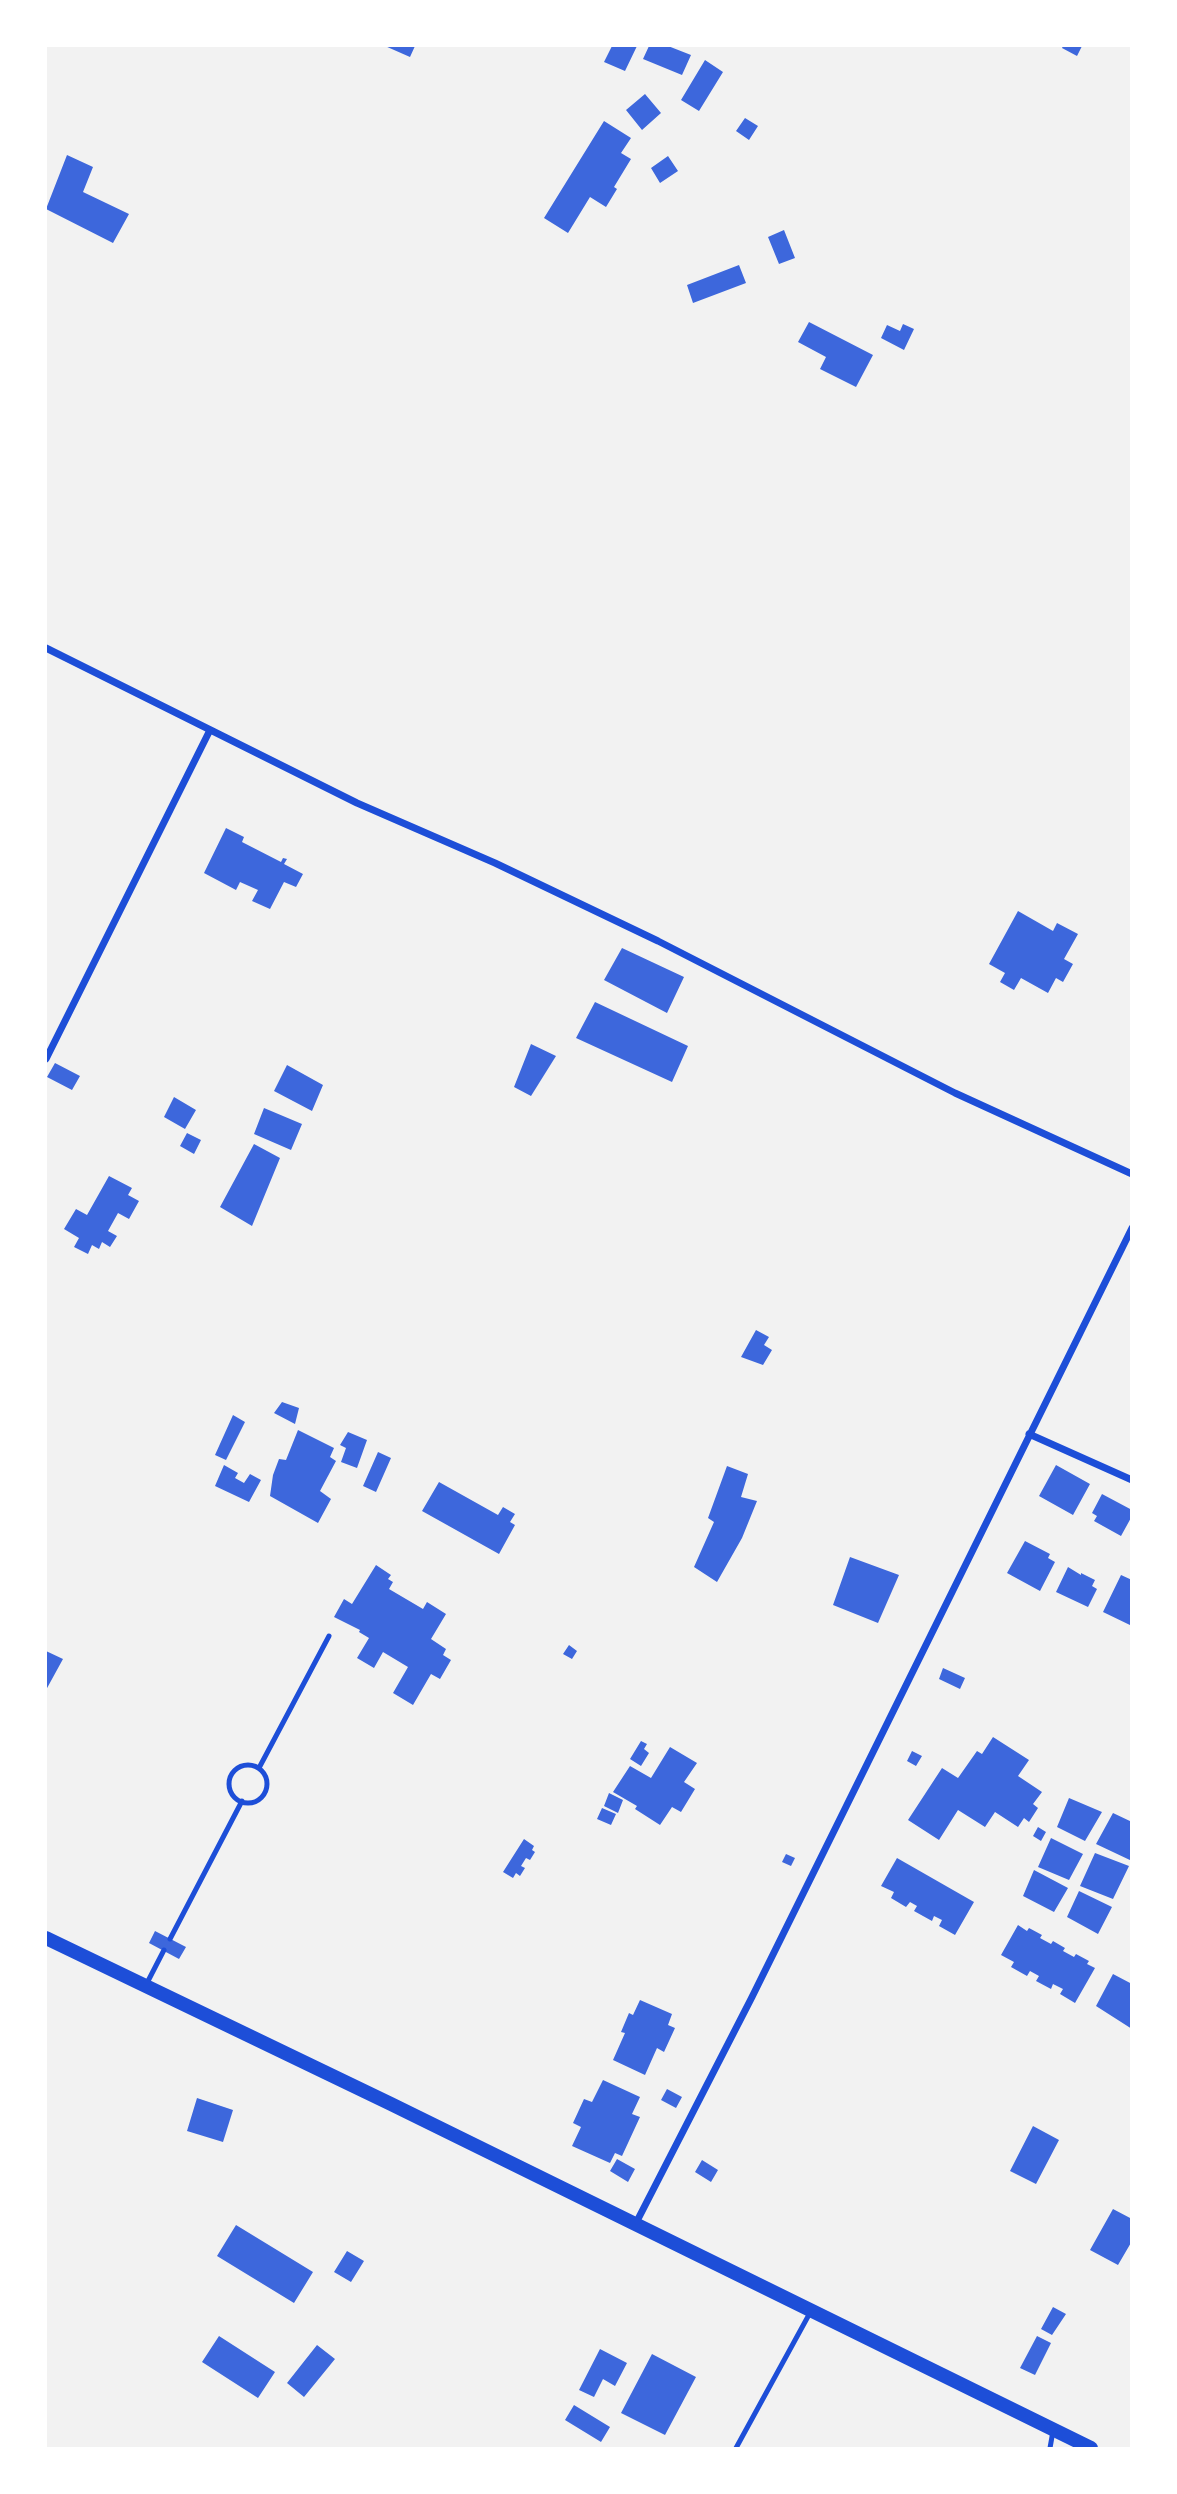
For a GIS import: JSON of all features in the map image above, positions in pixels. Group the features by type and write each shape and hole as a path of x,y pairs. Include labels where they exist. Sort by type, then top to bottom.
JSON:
{"main road":[{"path":"46,1938 1091,2448"}],"street":[{"path":"46,648 357,803 508,869 657,941 884,1058 1132,1174"},
{"path":"46,1059 210,730"},
{"path":"635,2224 758,1984 1132,1228"},
{"path":"1029,1434 1132,1480"}],"lane":[{"path":"259,1768 329,1636"},
{"path":"246,1765 259,1768 266,1776 266,1791 256,1801 242,1801 232,1793 229,1786 233,1773 246,1765"},
{"path":"170,1939 242,1801"},
{"path":"145,1986 164,1950"},
{"path":"736,2448 811,2311"},
{"path":"1050,2448 1053,2430"}],"building":[{"path":"385,46 415,46 410,57"},
{"path":"612,46 637,46 625,71 604,62"},
{"path":"649,46 668,46 691,55 682,75 643,59"},
{"path":"1082,46 1077,56 1062,48"},
{"path":"705,60 723,72 699,111 681,100"},
{"path":"645,94 661,113 642,130 626,110"},
{"path":"745,118 758,126 749,140 736,131"},
{"path":"604,121 631,138 621,153 631,159 614,187 617,189 606,207 590,197 568,233 544,218"},
{"path":"67,155 93,167 83,192 129,214 113,243 46,209"},
{"path":"668,156 678,171 660,183 651,168"},
{"path":"784,230 795,258 779,264 768,237"},
{"path":"739,265 746,283 693,303 687,285"},
{"path":"809,322 873,355 856,387 820,369 826,357 798,342"},
{"path":"903,324 914,329 904,350 881,338 887,325 900,331"},
{"path":"226,828 244,837 242,842 281,862 283,858 287,859 284,864 303,874 296,887 284,882 270,909 252,901 258,890 240,882 236,890 204,873"},
{"path":"1018,911 1053,931 1057,923 1078,934 1064,959 1073,964 1063,982 1056,978 1048,993 1021,978 1014,990 1000,982 1005,973 989,964"},
{"path":"622,948 684,977 667,1013 604,980"},
{"path":"595,1002 688,1046 672,1082 576,1038"},
{"path":"531,1044 556,1056 531,1096 514,1087"},
{"path":"55,1063 80,1076 72,1090 47,1077"},
{"path":"287,1065 323,1085 312,1111 274,1091"},
{"path":"174,1097 196,1110 185,1129 164,1117"},
{"path":"264,1108 302,1124 291,1150 254,1134"},
{"path":"187,1133 201,1140 194,1154 180,1146"},
{"path":"254,1144 280,1158 252,1226 220,1207"},
{"path":"109,1176 132,1188 128,1195 139,1201 129,1219 118,1213 108,1231 117,1236 110,1247 102,1242 99,1249 92,1245 88,1254 74,1247 79,1238 64,1229 76,1209 87,1215"},
{"path":"756,1330 769,1337 764,1345 772,1350 763,1365 741,1357"},
{"path":"282,1402 299,1408 295,1424 274,1413"},
{"path":"233,1415 245,1422 226,1460 215,1455"},
{"path":"298,1430 334,1448 330,1457 336,1461 320,1491 331,1499 318,1523 270,1496 279,1459 286,1460"},
{"path":"348,1432 367,1440 357,1468 341,1462 346,1448 340,1445"},
{"path":"378,1452 391,1458 376,1492 363,1486"},
{"path":"224,1465 238,1473 235,1478 244,1483 250,1474 261,1480 249,1502 215,1486"},
{"path":"1056,1465 1090,1484 1073,1515 1039,1496"},
{"path":"727,1466 748,1474 741,1497 757,1501 742,1538 717,1582 694,1567 714,1522 708,1518"},
{"path":"439,1482 498,1515 503,1507 515,1514 510,1522 515,1525 499,1554 422,1511"},
{"path":"1102,1494 1132,1510 1132,1516 1121,1536 1094,1521 1097,1516 1092,1513"},
{"path":"1025,1541 1050,1554 1048,1558 1055,1562 1040,1591 1007,1573"},
{"path":"850,1557 899,1575 878,1623 833,1605"},
{"path":"376,1565 391,1575 388,1579 393,1582 389,1589 423,1609 427,1602 446,1614 431,1639 446,1649 443,1655 451,1660 440,1679 431,1674 413,1705 393,1693 408,1667 383,1652 374,1668 357,1658 369,1638 359,1632 360,1630 334,1617 344,1599 352,1604"},
{"path":"1068,1567 1095,1580 1092,1586 1097,1589 1088,1607 1056,1592"},
{"path":"1121,1575 1132,1580 1132,1626 1103,1612"},
{"path":"569,1645 577,1651 572,1659 563,1654"},
{"path":"46,1651 63,1659 46,1690"},
{"path":"943,1668 965,1678 960,1689 939,1679"},
{"path":"993,1737 1029,1760 1018,1776 1042,1792 1033,1804 1038,1808 1029,1822 1024,1818 1018,1827 995,1812 985,1827 958,1810 939,1840 908,1820 942,1768 958,1778 977,1751 982,1754"},
{"path":"641,1741 647,1744 644,1749 649,1753 641,1766 630,1759"},
{"path":"670,1747 697,1763 684,1782 695,1789 681,1812 672,1807 660,1825 635,1809 637,1806 613,1792 630,1766 651,1778"},
{"path":"912,1751 922,1756 916,1766 907,1761"},
{"path":"609,1793 623,1800 618,1813 604,1806"},
{"path":"1069,1798 1102,1812 1085,1841 1057,1827"},
{"path":"602,1808 616,1814 611,1825 597,1819"},
{"path":"1113,1813 1132,1822 1132,1861 1096,1844"},
{"path":"1038,1827 1046,1832 1041,1841 1033,1836"},
{"path":"1051,1838 1083,1854 1069,1880 1038,1867"},
{"path":"524,1839 534,1846 532,1850 535,1852 530,1860 526,1858 521,1866 525,1868 520,1876 516,1873 513,1878 503,1872"},
{"path":"1095,1853 1129,1866 1113,1899 1080,1886"},
{"path":"786,1854 795,1858 791,1866 782,1862"},
{"path":"897,1858 974,1902 955,1935 939,1926 942,1920 934,1916 932,1921 914,1911 917,1906 910,1902 906,1907 891,1898 894,1892 881,1886"},
{"path":"1034,1870 1068,1888 1054,1912 1023,1896"},
{"path":"1079,1891 1112,1907 1098,1934 1067,1917"},
{"path":"1018,1925 1042,1935 1040,1938 1051,1944 1053,1941 1074,1957 1076,1954 1089,1961 1087,1964 1095,1968 1075,2003 1060,1994 1063,1989 1053,1984 1051,1989 1036,1981 1039,1976 1030,1971 1027,1976 1011,1967 1014,1962 1001,1955"},
{"path":"155,1931 186,1947 179,1959 149,1943"},
{"path":"1113,1974 1132,1984 1132,2029 1096,2006"},
{"path":"640,2000 672,2014 668,2025 675,2028 664,2052 657,2048 645,2075 613,2060 625,2033 621,2032 629,2013 633,2015"},
{"path":"603,2080 640,2097 632,2114 640,2117 622,2156 615,2153 610,2163 572,2146 581,2127 573,2123 584,2099 592,2102"},
{"path":"667,2089 682,2097 676,2108 661,2100"},
{"path":"197,2098 233,2110 223,2142 187,2131"},
{"path":"1033,2126 1059,2140 1036,2184 1010,2171"},
{"path":"617,2159 635,2169 628,2182 610,2171"},
{"path":"702,2160 718,2170 711,2182 695,2172"},
{"path":"1113,2209 1132,2219 1132,2241 1118,2265 1090,2250"},
{"path":"236,2225 313,2272 294,2303 217,2256"},
{"path":"347,2251 364,2261 351,2282 334,2272"},
{"path":"1053,2307 1066,2314 1052,2335 1041,2329"},
{"path":"219,2336 275,2372 258,2398 202,2362"},
{"path":"1037,2336 1051,2343 1035,2375 1020,2368"},
{"path":"317,2345 335,2359 304,2397 287,2383"},
{"path":"600,2349 627,2363 615,2386 603,2379 594,2397 579,2390"},
{"path":"652,2354 696,2377 665,2435 621,2413"},
{"path":"574,2405 610,2427 601,2442 565,2420"}]}
